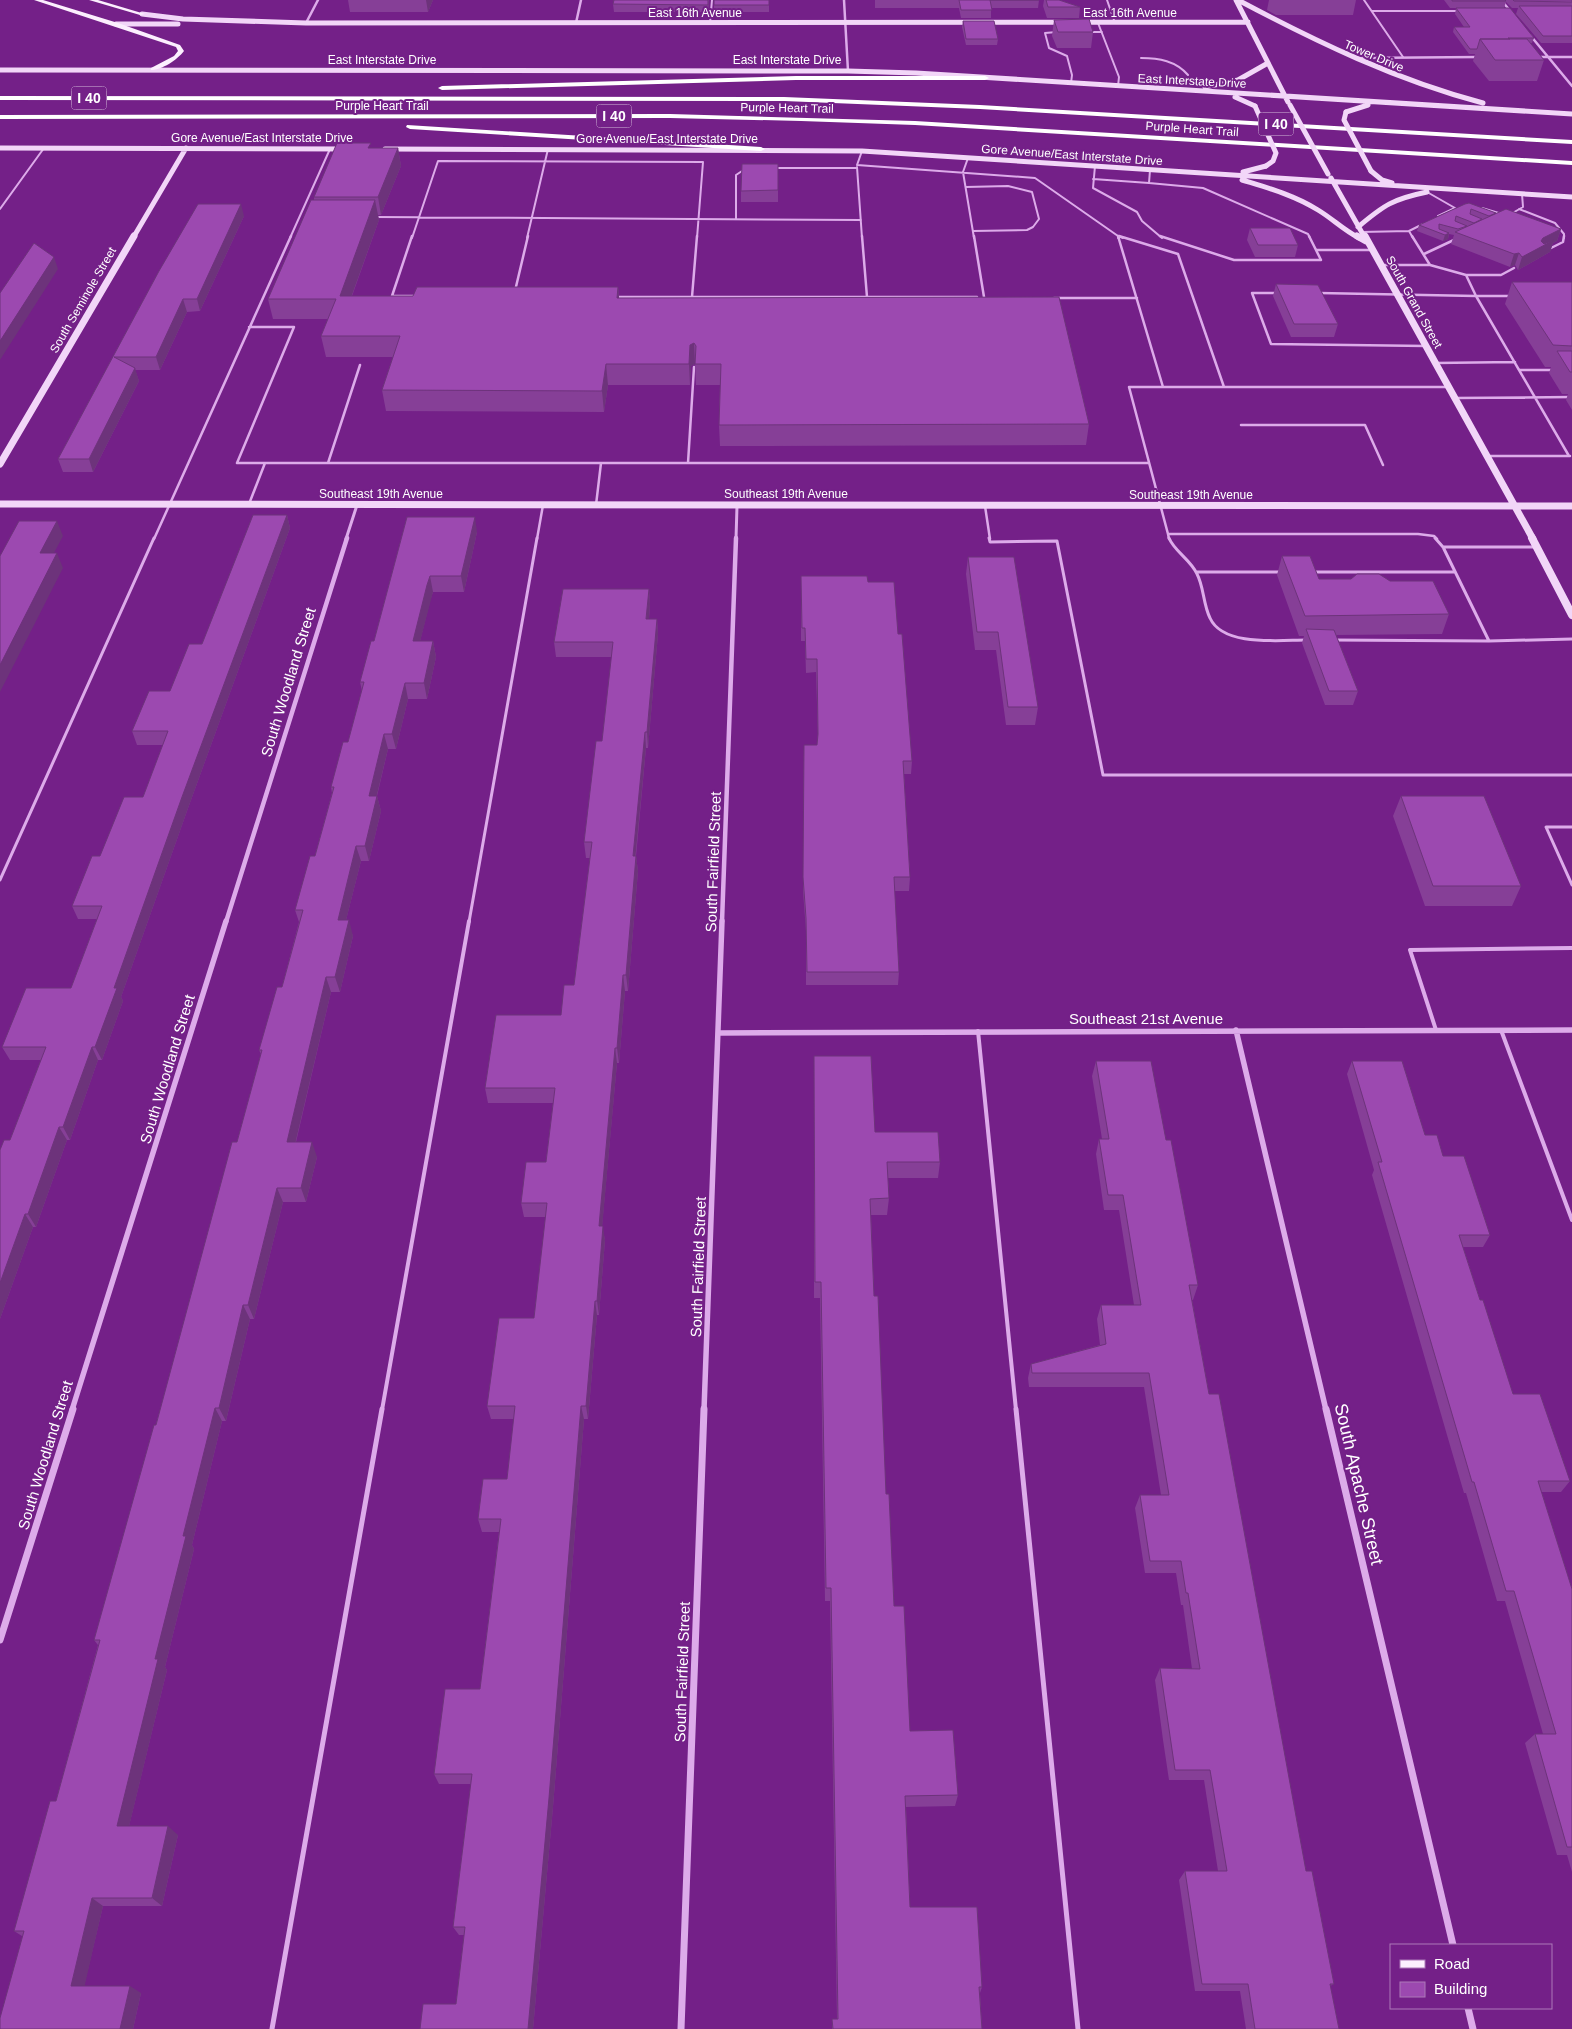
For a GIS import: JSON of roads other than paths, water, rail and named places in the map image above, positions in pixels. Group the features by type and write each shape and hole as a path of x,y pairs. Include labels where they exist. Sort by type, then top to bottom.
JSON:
{"highway":[{"path":"434,88 796,78 985,78"},
{"path":"178,98 335,90"},
{"name":"Purple Heart Trail","path":"0,98 784,99 989,108 1572,142"},
{"name":"Purple Heart Trail","path":"0,117 670,116 810,119 934,124 1572,163"},
{"path":"222,117 379,126"},
{"path":"399,126 761,149"}],"main road":[{"path":"38,0 116,24 178,46 182,51 176,57 153,69"},
{"path":"92,0 142,14"},
{"name":"South Grand Street","path":"1237,0 1290,105 1398,294 1516,507 1572,615"},
{"name":"Tower Drive","path":"1237,0 1350,58 1400,78 1457,97 1510,110"},
{"name":"East 16th Avenue","path":"142,14 183,19 306,23 1248,22"},
{"path":"116,24 306,23"},
{"path":"1171,90 1215,86 1237,80 1254,73 1268,63"},
{"name":"East Interstate Drive","path":"0,70 848,71 1572,114"},
{"path":"1225,93 1255,106 1276,153 1274,161 1266,166 1235,175"},
{"path":"1387,102 1358,107 1346,112 1344,120 1371,171 1382,180 1402,187"},
{"name":"Gore Avenue/East Interstate Drive","path":"0,148 360,149"},
{"name":"South Seminole Street","path":"0,464 186,148"},
{"name":"Gore Avenue/East Interstate Drive","path":"380,149 761,149 862,151 1333,182"},
{"path":"1219,174 1287,194 1318,210 1342,229 1366,241"},
{"path":"1333,182 1572,197"},
{"path":"1360,229 1383,206 1403,197 1427,192 1458,190"},
{"name":"Southeast 19th Avenue","path":"0,504 1160,507 1572,506"}],"street":[{"path":"306,23 318,0"},
{"path":"576,23 581,0"},
{"path":"844,0 848,71"},
{"path":"1501,0 1517,19"},
{"path":"1529,34 1572,86"},
{"path":"1350,58 1481,57"},
{"path":"1528,57 1572,57"},
{"name":"South Woodland Street","path":"0,1640 357,505"},
{"name":"South Fairfield Street","path":"681,2029 737,506"},
{"name":"South Apache Street","path":"1236,1030 1453,1944"},
{"name":"Southeast 21st Avenue","path":"719,1033 1572,1030"},
{"path":"1468,2009 1473,2029"}],"lane":[{"path":"710,23 712,0"},
{"path":"1107,0 1116,23"},
{"path":"1364,0 1403,57"},
{"path":"1372,11 1461,11"},
{"path":"1500,11 1519,11"},
{"path":"1049,23 1050,28 1045,33 1049,48 1067,56 1072,75 1071,84"},
{"path":"1098,23 1119,77 1118,86"},
{"path":"1046,32 1058,32"},
{"path":"1084,32 1102,32"},
{"path":"1141,58 1157,58 1183,68 1188,75"},
{"path":"0,209 44,148"},
{"path":"0,880 330,149"},
{"path":"514,296 548,149"},
{"path":"862,151 857,166 867,297"},
{"path":"612,297 984,297 963,172 968,158"},
{"path":"418,296 392,296 438,161 545,161 703,162 692,297"},
{"path":"770,168 857,166 1035,178 1118,236 1178,254 1224,387"},
{"path":"1093,179 1149,182 1202,188 1308,234 1321,260 1234,260 1162,238 1142,221 1138,212 1093,188 1093,179 1095,166"},
{"path":"736,219 736,175 742,170 749,168"},
{"path":"1149,182 1150,170"},
{"path":"966,187 1027,189 1033,195 1039,220 1033,227 1027,230 973,231"},
{"path":"1427,192 1455,208"},
{"path":"1500,219 1523,207 1522,194"},
{"path":"1441,220 1436,218 1450,210 1461,207"},
{"path":"1476,207 1507,216"},
{"path":"1519,209 1555,223 1564,234 1563,242 1540,253"},
{"path":"1450,210 1456,213"},
{"path":"299,217 309,217"},
{"path":"369,218 861,220"},
{"path":"1360,229 1409,231 1428,221"},
{"path":"1421,225 1426,227"},
{"path":"1409,231 1430,265"},
{"path":"1118,236 1163,387"},
{"path":"1448,236 1456,239"},
{"path":"1424,254 1464,236"},
{"path":"1317,250 1372,250"},
{"path":"1381,265 1430,265 1466,274 1501,275 1514,268"},
{"path":"1466,274 1476,296 1571,456"},
{"path":"1281,293 1252,293 1271,344 1426,346"},
{"path":"1310,293 1515,296"},
{"path":"1051,298 1137,298"},
{"path":"250,327 294,327 238,463 1149,463"},
{"path":"1435,363 1515,362"},
{"path":"328,463 360,365"},
{"path":"688,463 694,367"},
{"path":"1520,370 1563,370"},
{"path":"1309,640 1249,639 1227,635 1217,629 1210,620 1197,572 1169,540 1129,387 1449,387"},
{"path":"1454,398 1572,397"},
{"path":"1241,425 1365,425 1383,465"},
{"path":"1487,456 1571,456"},
{"path":"249,505 265,463"},
{"path":"596,506 601,463"},
{"path":"272,2029 543,505"},
{"path":"985,506 990,542 1057,541 1103,774 1572,774"},
{"path":"1168,534 1418,534 1434,536 1443,547 1489,641"},
{"path":"1443,547 1536,547"},
{"path":"1197,572 1286,572"},
{"path":"1306,572 1456,572"},
{"path":"1329,640 1489,641 1572,639"},
{"path":"1572,827 1546,827 1572,885"},
{"path":"1436,1030 1410,950 1572,948"},
{"path":"1501,1030 1572,1220"},
{"path":"978,1031 1078,2029"}]}
